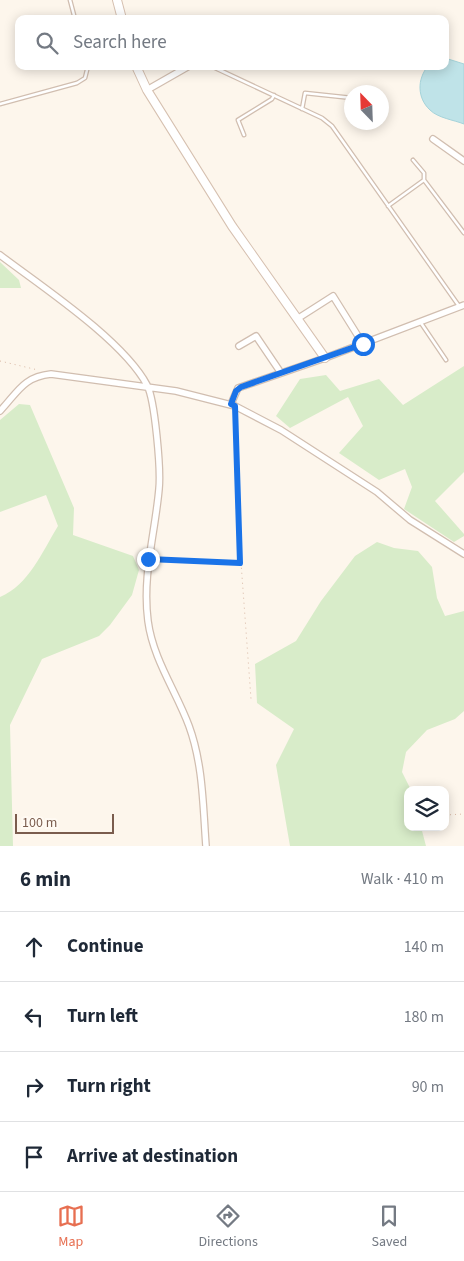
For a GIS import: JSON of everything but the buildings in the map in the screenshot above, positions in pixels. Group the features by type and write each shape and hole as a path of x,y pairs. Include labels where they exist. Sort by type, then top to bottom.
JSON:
{"street":[{"path":"117,0 121,15"},
{"path":"138,70 147,90 232,226 325,358"},
{"path":"147,90 182,70"},
{"path":"433,139 464,161"},
{"path":"0,255 67,306 110,342 133,366 148,388 158,449 160,477 148,559 146,589 150,632 157,655 194,744 199,764 206,846"},
{"path":"297,319 333,296 363,344"},
{"path":"233,405 238,388 325,358 462,306"},
{"path":"239,346 256,336 281,374"},
{"path":"0,411 27,380 46,375 190,394 233,405 274,426 377,492 410,520 464,553"}],"lane":[{"path":"70,0 74,15"},
{"path":"0,104 77,83 85,78 87,70"},
{"path":"220,70 274,95 332,126 462,306"},
{"path":"302,109 305,93 344,97"},
{"path":"244,135 238,120 272,99 274,95"},
{"path":"413,160 424,173 424,180 464,233"},
{"path":"388,206 424,180"},
{"path":"420,322 446,360"}],"path":[{"path":"0,361 38,369 46,375"},
{"path":"233,405 240,563 251,699"},
{"path":"148,559 240,563"},
{"path":"449,815 464,814"}],"green space":[{"path":"0,262 19,280 21,288 0,288"},
{"path":"464,366 464,472 435,501 464,534 464,536 454,542 404,509 412,487 405,469 379,480 339,453 363,426 348,397 290,428 276,416 300,379 326,375 340,391 379,379 403,405"},
{"path":"19,404 30,405 74,508 73,535 133,556 139,570 132,595 110,625 99,636 42,659 10,725 13,846 0,846 0,597 10,592 27,576 58,526 46,495 0,512 0,420"},
{"path":"377,542 394,548 418,551 432,567 437,598 445,616 464,611 464,711 455,719 427,730 406,752 402,772 409,786 404,786 404,831 422,831 426,846 290,846 276,765 294,729 257,703 255,664 296,641 321,601 355,556"}],"water":[{"path":"449,59 464,64 464,124 433,113 426,105 420,88 424,71 449,70"}],"route":[{"path":"148,559 240,563 241,538 236,494 235,406 231,404 236,391 238,388 363,344"}]}
